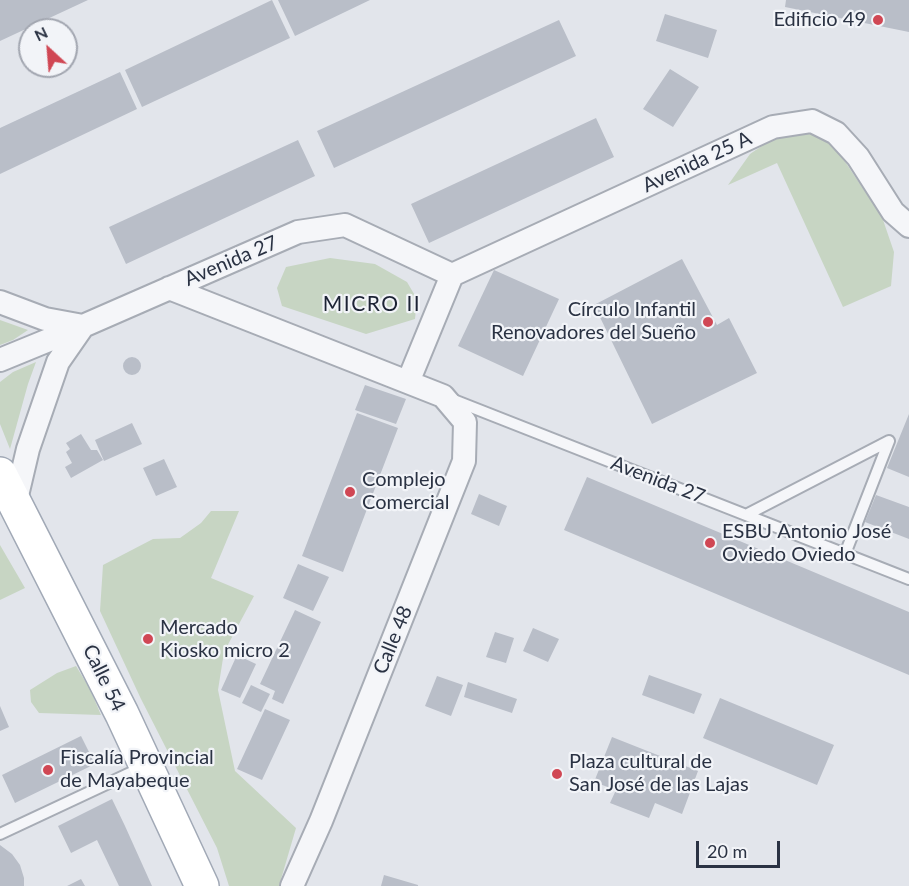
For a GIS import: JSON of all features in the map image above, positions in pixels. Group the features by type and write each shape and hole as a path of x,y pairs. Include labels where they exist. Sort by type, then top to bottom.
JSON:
{"main road":[{"name":"Calle 54","path":"0,474 146,765 202,886"}],"street":[{"name":"Avenida 25 A","path":"452,275 773,127 813,121 836,134 858,157 893,212 909,226"},
{"name":"Avenida 27","path":"0,360 298,232 345,225 452,275"},
{"path":"408,382 452,275"},
{"name":"Avenida 27","path":"169,288 443,396"},
{"path":"0,303 45,319 83,326 58,362 28,449 15,504"},
{"name":"Calle 48","path":"292,886 321,821 464,461 465,422 443,396"}],"lane":[{"name":"Avenida 27","path":"443,396 909,579"},
{"path":"746,515 889,441 845,554"},
{"path":"0,834 146,765"}],"green space":[{"path":"814,130 836,148 882,217 894,252 891,286 843,307 777,163 728,185 750,154 772,139"},
{"path":"330,258 375,264 407,282 417,299 415,319 366,334 282,306 277,288 286,267"},
{"path":"0,320 28,330 0,345"},
{"path":"36,362 10,449 0,424 0,382 13,372"},
{"path":"211,511 239,511 211,578 254,596 224,652 218,690 235,771 296,828 279,886 229,886 217,848 141,699 100,611 103,565 153,539 180,538 201,523"},
{"path":"0,545 25,588 0,600"},
{"path":"76,666 90,689 101,715 39,713 31,702 30,690 57,673"}],"building":[{"path":"0,0 88,0 49,18 18,18 18,33 0,41"},
{"path":"272,0 290,38 142,107 125,70"},
{"path":"278,0 370,0 295,36"},
{"name":"Edificio 49","path":"786,0 909,0 909,32 785,7"},
{"path":"665,14 717,30 708,58 656,41"},
{"path":"559,20 576,56 334,168 317,131"},
{"path":"670,69 699,87 673,127 643,109"},
{"path":"120,72 137,109 0,174 0,128"},
{"path":"596,118 614,157 429,243 411,204"},
{"path":"298,140 315,176 126,264 109,227"},
{"path":"682,259 717,325 729,318 757,373 652,424 594,305"},
{"path":"494,270 559,299 523,376 458,346"},
{"path":"132,357 138,360 141,366 138,372 132,375 126,372 123,366 126,360"},
{"path":"365,385 406,399 396,424 355,410"},
{"name":"Complejo Comercial","path":"357,413 398,428 343,572 302,556"},
{"path":"909,414 909,477 887,468"},
{"path":"132,423 142,444 104,461 95,440"},
{"path":"81,434 91,450 97,450 103,460 71,478 65,467 72,463 66,452 70,449 66,443"},
{"path":"164,459 177,487 156,496 143,468"},
{"path":"587,477 909,612 909,675 564,530"},
{"path":"479,494 507,506 499,526 471,514"},
{"path":"876,495 909,507 909,539 865,522"},
{"path":"298,564 329,577 313,611 283,598"},
{"path":"295,610 321,622 283,704 272,699 275,691 260,684"},
{"path":"533,628 559,639 548,662 523,651"},
{"path":"495,632 514,638 506,663 486,657"},
{"path":"237,655 256,664 240,698 221,690"},
{"path":"649,675 702,694 694,714 642,695"},
{"path":"437,676 463,685 451,716 425,706"},
{"path":"468,682 517,699 512,713 464,697"},
{"path":"251,685 270,694 261,712 242,703"},
{"path":"720,698 834,745 817,785 703,738"},
{"path":"0,706 9,727 0,731"},
{"path":"265,709 290,720 262,780 237,769"},
{"name":"Fiscalía Provincial de Mayabeque","path":"81,736 95,764 15,803 2,775"},
{"path":"612,737 698,771 682,814 655,803 649,818 610,803 616,790 594,782"},
{"path":"112,799 152,886 119,886 97,840 71,853 58,826"},
{"path":"0,845 12,854 20,865 24,886 0,886"},
{"path":"384,875 418,885 418,886 381,886"},
{"path":"81,879 85,886 67,886"}],"place":[{"name":"Edificio 49","path":"878,20"},
{"name":"Círculo Infantil Renovadores del Sueño","path":"708,322"},
{"name":"Complejo Comercial","path":"350,492"},
{"name":"ESBU Antonio José Oviedo Oviedo","path":"710,543"},
{"name":"Mercado Kiosko micro 2","path":"148,639"},
{"name":"Fiscalía Provincial de Mayabeque","path":"48,770"},
{"name":"Plaza cultural de San José de las Lajas","path":"557,774"}],"district":[{"name":"MICRO II","path":"372,304"}]}
